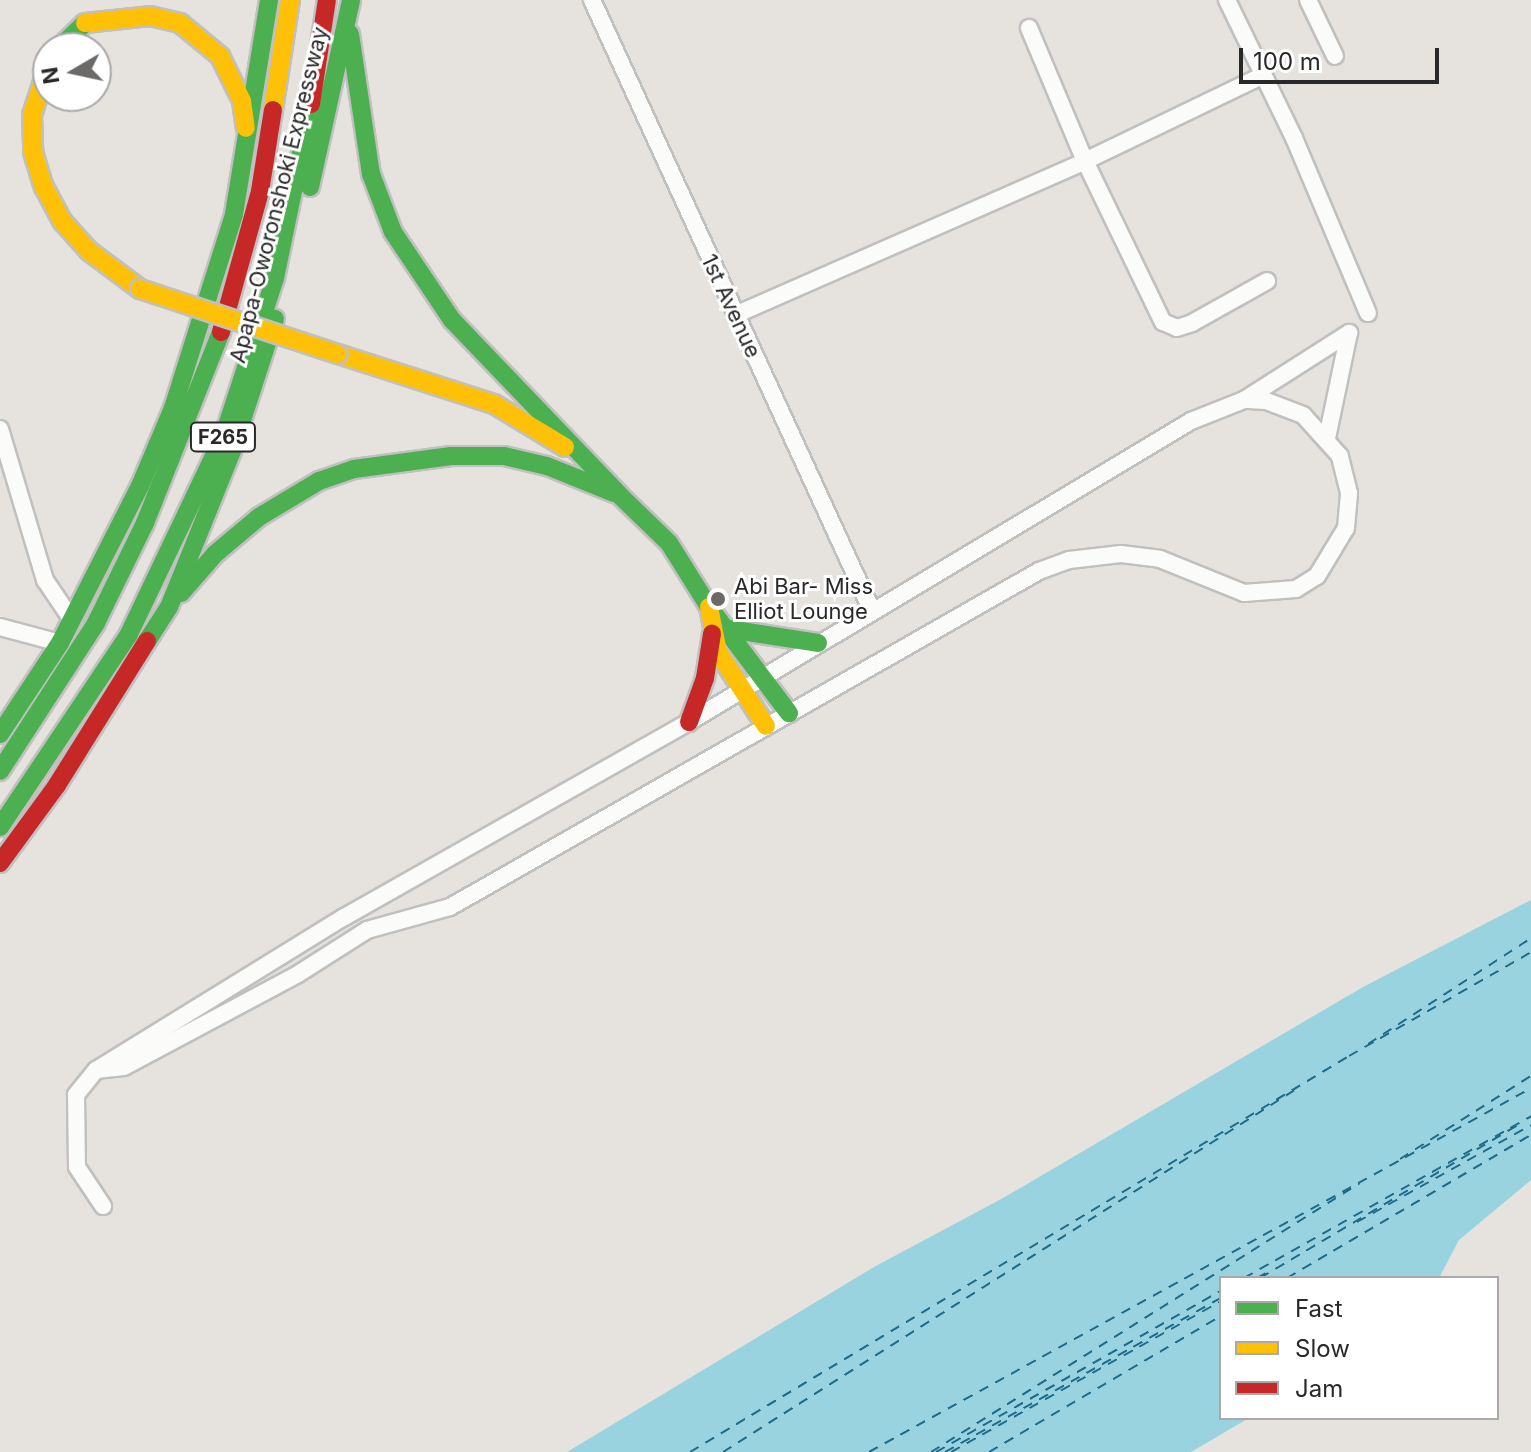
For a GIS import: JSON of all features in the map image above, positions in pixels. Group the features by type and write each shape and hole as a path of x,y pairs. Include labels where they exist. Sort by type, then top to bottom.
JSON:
{"main road":[{"path":"76,32 110,0"},
{"name":"Apapa-Oworonshoki Expressway","path":"0,734 60,643 140,486 173,408 218,277 249,147 269,0"},
{"name":"Apapa-Oworonshoki Expressway","path":"0,771 96,623 145,523 213,359 260,191 290,0"},
{"name":"Apapa-Oworonshoki Expressway","path":"0,827 102,695 138,638 183,529 249,360 300,172 327,0"},
{"name":"Apapa-Oworonshoki Expressway","path":"138,638 169,607 261,370 351,0"},
{"path":"85,23 150,16 180,23 200,37 231,76 242,101 249,147"},
{"path":"348,19 371,174 412,265 452,320 669,543 709,607 720,631 764,675 789,713"},
{"path":"33,112 33,152 44,187 63,222 89,251 140,289 494,404 553,436 621,496"},
{"path":"169,607 215,554 259,517 319,481 354,469 438,457 504,456 547,466 621,496"},
{"path":"720,631 818,643"},
{"path":"720,631 718,652 766,726"},
{"path":"689,722 720,631"},
{"path":"102,695 120,675 138,638"},
{"name":"Apapa-Oworonshoki Expressway","path":"0,863 57,785 102,695"}],"street":[{"name":"1st Avenue","path":"592,0 872,611"},
{"path":"1227,0 1368,313"},
{"path":"1308,0 1335,56"},
{"path":"1029,28 1085,161 1163,322 1177,328 1192,323 1267,281"},
{"path":"735,315 1085,161 1262,76"},
{"path":"103,1206 77,1167 76,1095 96,1070 344,917 689,722 1191,421 1244,400 1349,333 1327,438"},
{"path":"96,1070 124,1067 298,974 367,930 450,907 1039,571 1069,560 1121,554 1160,559 1244,593 1296,589 1317,576 1346,528 1349,493 1340,456 1327,438 1287,406 1244,400"},
{"path":"0,429 45,580 72,620"},
{"path":"0,627 60,643"}],"water":[{"path":"1531,900 1531,1180 1459,1240 1440,1276 1219,1276 1219,1420 1246,1420 1191,1452 567,1452 874,1267 1003,1198 1363,987"}],"ferry route":[{"path":"1368,1044 1531,938"},
{"path":"690,1452 1349,1056 1531,952"},
{"path":"1400,1159 1531,1076"},
{"path":"723,1452 1298,1088"},
{"path":"869,1452 1531,1088"},
{"path":"1248,1276 1531,1116"},
{"path":"1263,1276 1523,1122"},
{"path":"1357,1222 1531,1125"},
{"path":"1290,1276 1531,1135"},
{"path":"931,1452 1360,1183"},
{"path":"1261,1276 1268,1272"},
{"path":"936,1452 1219,1292"},
{"path":"945,1452 1219,1299"},
{"path":"951,1452 1219,1302"},
{"path":"989,1452 1219,1317"}],"traffic: fast":[{"path":"0,734 60,643 140,486 173,408 234,214 269,0"},
{"path":"310,187 351,0"},
{"path":"76,32 85,23"},
{"path":"350,34 371,174 393,232 452,320 621,496"},
{"path":"0,827 129,634 224,435 275,278 311,104"},
{"path":"147,641 169,607 232,451 275,319"},
{"path":"0,771 96,623 145,523 221,332"},
{"path":"181,593 215,554 259,517 319,481 354,469 451,456 504,456 547,466 614,493"},
{"path":"609,485 669,543 709,607 789,713"},
{"path":"728,629 818,643"}],"traffic: slow":[{"path":"273,110 290,0"},
{"path":"85,23 150,16 180,23 220,56 242,101 246,128"},
{"path":"33,112 33,152 44,187 63,222 89,251 140,289"},
{"path":"140,289 338,354"},
{"path":"338,354 494,404 565,447"},
{"path":"709,607 718,652 766,726"}],"traffic: jam":[{"path":"311,104 327,0"},
{"path":"221,332 260,191 273,110"},
{"path":"689,722 705,678 712,634"},
{"path":"0,863 57,785 147,641"}],"place":[{"name":"Abi Bar- Miss Elliot Lounge","path":"718,599"}]}
